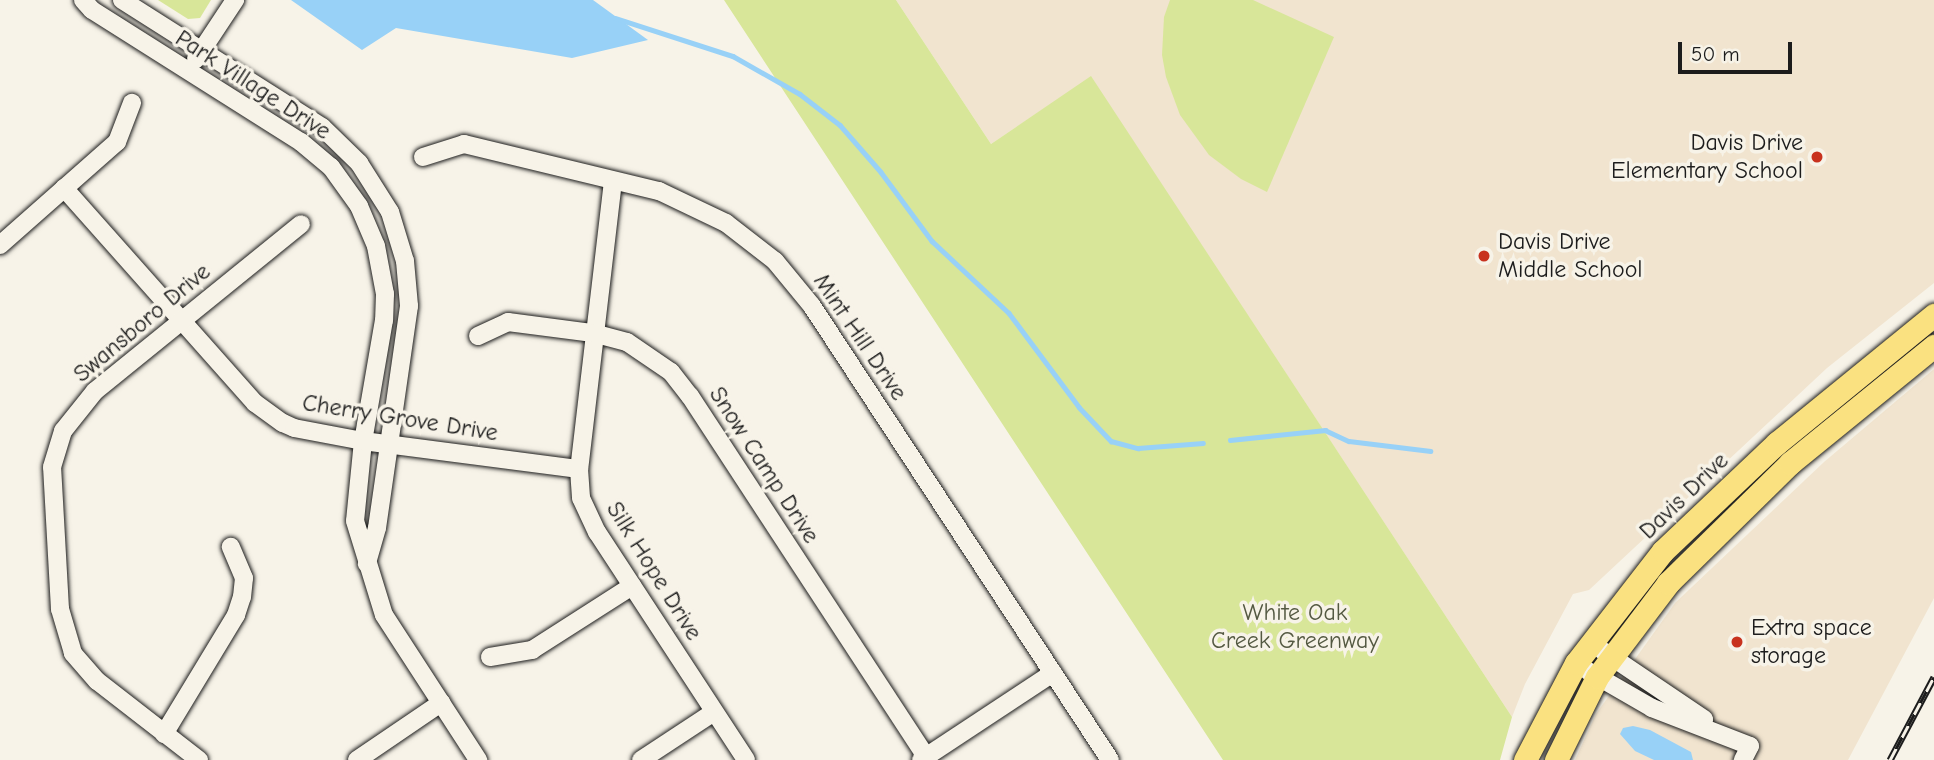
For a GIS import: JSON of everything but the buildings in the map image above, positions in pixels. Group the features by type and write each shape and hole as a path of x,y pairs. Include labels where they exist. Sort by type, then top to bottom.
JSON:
{"main road":[{"name":"Davis Drive","path":"1525,760 1576,663 1663,551 1758,461 1934,315"},
{"name":"Davis Drive","path":"1556,760 1597,677 1668,583 1790,463 1934,346"}],"street":[{"name":"Park Village Drive","path":"83,0 92,10 320,157 346,185 369,226 382,270 384,320 363,441 355,521 384,615 478,760"},
{"name":"Park Village Drive","path":"122,0 322,127 359,163 384,199 399,239 409,288 390,444 377,528 367,564"},
{"path":"188,71 234,0"},
{"path":"0,245 117,142 132,103"},
{"name":"Mint Hill Drive","path":"423,157 464,144 659,191 685,201 741,233 789,276 1110,760"},
{"name":"Silk Hope Drive","path":"613,181 579,469 582,498 589,517 632,586 746,760"},
{"name":"Cherry Grove Drive","path":"64,188 181,322 255,403 272,416 294,428 363,441 579,469"},
{"name":"Swansboro Drive","path":"199,760 97,681 73,653 60,609 52,467 64,431 83,404 301,224"},
{"name":"Snow Camp Drive","path":"478,336 508,321 593,333 627,342 645,351 671,372 691,396 925,759"},
{"path":"164,734 236,615 244,578 231,547"},
{"path":"490,657 532,650 632,586"},
{"path":"1591,641 1612,658 1734,738"},
{"path":"1576,663 1652,708 1750,746 1743,760"},
{"path":"925,759 1054,673"},
{"path":"357,760 441,703"},
{"path":"641,760 714,712"}],"shaded area":[{"name":"Davis Drive Middle School","path":"896,0 1934,0 1934,283 1827,368 1589,590 1573,594 1525,684 1512,717 1091,77 991,144"},
{"path":"1934,369 1934,598 1848,760 1575,760 1596,714 1675,603 1824,462"}],"green space":[{"path":"158,0 211,0 200,18 188,19"},
{"name":"White Oak Creek Greenway","path":"724,0 896,0 991,144 1091,76 1512,717 1500,760 1223,760"},
{"path":"1170,0 1253,0 1334,37 1267,192 1241,179 1209,155 1180,115 1166,77 1162,55 1164,17"}],"water":[{"path":"291,0 593,0 648,40 572,58 396,28 362,50"},
{"path":"1633,726 1650,730 1691,752 1693,760 1654,760 1635,751 1620,734 1623,728"}],"waterway":[{"path":"615,18 733,56 800,94 840,125 881,172 932,241 1009,313 1079,407 1111,441 1138,448 1203,443"},
{"path":"1230,440 1325,430 1349,441 1430,451"}],"railway":[{"path":"1890,760 1934,677"}],"place":[{"name":"Davis Drive Elementary School","path":"1817,157"},
{"name":"Davis Drive Middle School","path":"1484,256"},
{"name":"Extra space storage","path":"1737,642"}]}
